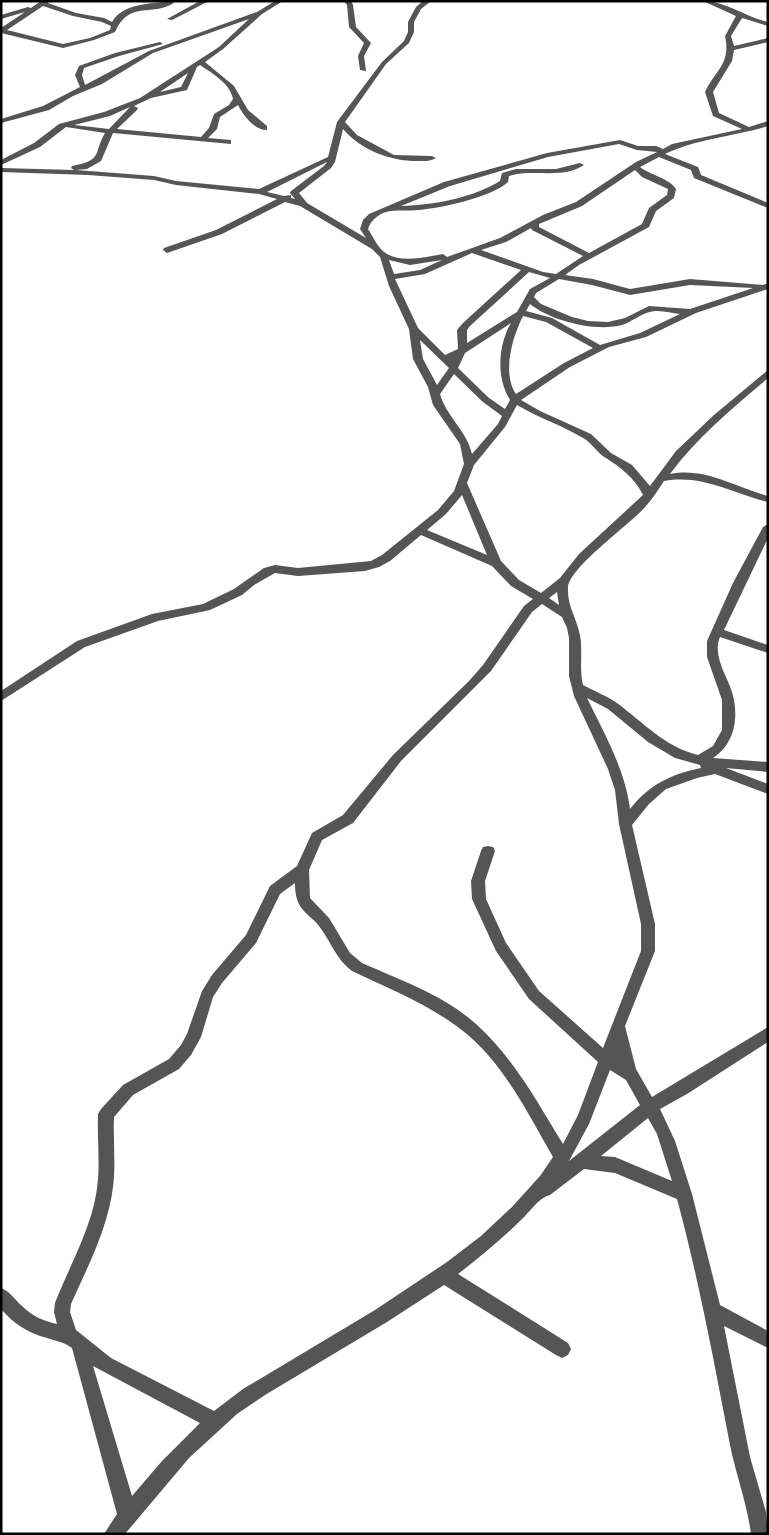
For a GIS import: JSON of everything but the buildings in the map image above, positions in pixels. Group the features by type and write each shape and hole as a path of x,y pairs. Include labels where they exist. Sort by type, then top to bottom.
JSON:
{"street":[{"path":"170,19 206,1"},
{"path":"258,14 257,10 270,1"},
{"path":"51,172 64,168 84,167 92,163 101,155 105,138 122,118 145,99 221,48 258,14 280,1"},
{"path":"347,1 350,5 350,25 368,43 360,56 364,70"},
{"path":"411,32 411,22 418,8 428,1"},
{"path":"167,250 219,232 290,195 327,168 335,153 341,122 384,64 406,42 411,32 435,1"},
{"path":"706,1 740,16 768,24"},
{"path":"99,19 117,17 131,10 174,3 199,4"},
{"path":"1,17 42,4 75,15 99,19 114,25"},
{"path":"2,31 42,4"},
{"path":"85,89 78,73 81,67 117,54 178,40 258,14"},
{"path":"740,16 728,36 732,48 729,62 710,88 709,94 718,116 749,130"},
{"path":"2,31 63,46 110,34 114,31 117,17"},
{"path":"1,121 46,108 152,52 213,31 216,28"},
{"path":"732,48 768,40"},
{"path":"198,64 235,89 242,108 247,115 264,128"},
{"path":"1,163 37,145 60,127 184,88 198,64"},
{"path":"202,138 213,129 217,116 235,104 238,98"},
{"path":"341,122 354,137 392,156 409,159 432,158"},
{"path":"384,256 410,262 474,251 503,240 535,223 579,204 635,167 681,144 749,130 768,123"},
{"path":"60,127 202,138 228,142"},
{"path":"507,415 486,400 414,329 393,286 384,256 365,232 366,224 372,216 447,184 501,167 562,152 620,142 637,148 656,148 661,153 695,168 697,176 768,206"},
{"path":"260,192 281,180 319,164 335,153"},
{"path":"388,209 418,209 457,200 499,185 504,182 505,175 512,172 551,172 580,165"},
{"path":"635,167 645,175 670,186 672,189 671,196 652,210 646,225 588,256 533,291 518,314 504,365 508,389 515,400 537,413 588,436 607,456 628,467 633,475 643,483 649,496"},
{"path":"1,170 146,177 176,183 290,195"},
{"path":"281,180 283,188 304,205 376,247"},
{"path":"535,223 536,228 540,232 588,256"},
{"path":"474,251 556,278 584,281 634,293 696,282 767,286"},
{"path":"391,277 422,272 459,254"},
{"path":"436,394 453,369 462,351 461,333 468,322 503,292 516,277 527,270"},
{"path":"1,697 81,644 156,617 206,606 238,592 260,575 275,569 298,572 365,567 375,564 420,532 448,506 462,483 469,464 502,425 515,400 550,376 600,348 653,332 694,311 767,286"},
{"path":"529,296 532,302 545,309 577,322 592,325 626,320 650,309 675,312 694,311"},
{"path":"443,359 462,351 518,314 528,313 540,316 600,348"},
{"path":"414,329 418,359 436,394 438,405 465,444 469,464"},
{"path":"127,1516 116,1467 74,1339 62,1312 88,1246 104,1195 106,1114 128,1090 174,1064 186,1050 194,1037 207,995 217,979 251,940 276,890 302,870 312,852 317,837 348,819 402,753 474,684 509,639 528,609 540,597 564,581 583,557 612,533 649,496 691,442 717,417 768,374"},
{"path":"660,480 679,476 708,478 768,499"},
{"path":"462,483 496,563 516,583 566,614"},
{"path":"696,759 717,749 728,730 728,700 713,657 713,641 739,583 768,528"},
{"path":"420,532 496,563"},
{"path":"113,1534 194,1442 232,1407 391,1311 505,1225 530,1198 562,1157 590,1104 618,1025 648,951 649,938 648,924 625,824 618,783 580,696 575,676 574,628 566,614 562,587 564,581"},
{"path":"717,632 768,649"},
{"path":"579,688 612,706 660,745 696,759 713,770 743,778 768,789"},
{"path":"696,759 768,767"},
{"path":"625,824 643,800 666,782 713,770"},
{"path":"488,851 478,881 479,899 500,947 534,995 606,1060 632,1076"},
{"path":"302,870 301,887 306,904 323,922 336,946 344,956 356,967 454,1016 486,1043 526,1096 562,1157"},
{"path":"618,1025 620,1043 632,1076 651,1106 666,1138 684,1194 714,1311 741,1456 760,1534"},
{"path":"530,1198 582,1162 651,1106 682,1089 768,1034"},
{"path":"582,1162 615,1166 684,1194"},
{"path":"442,1274 562,1349"},
{"path":"1,1296 24,1321 40,1329 74,1339 104,1364 216,1422"},
{"path":"714,1311 768,1340"}]}
